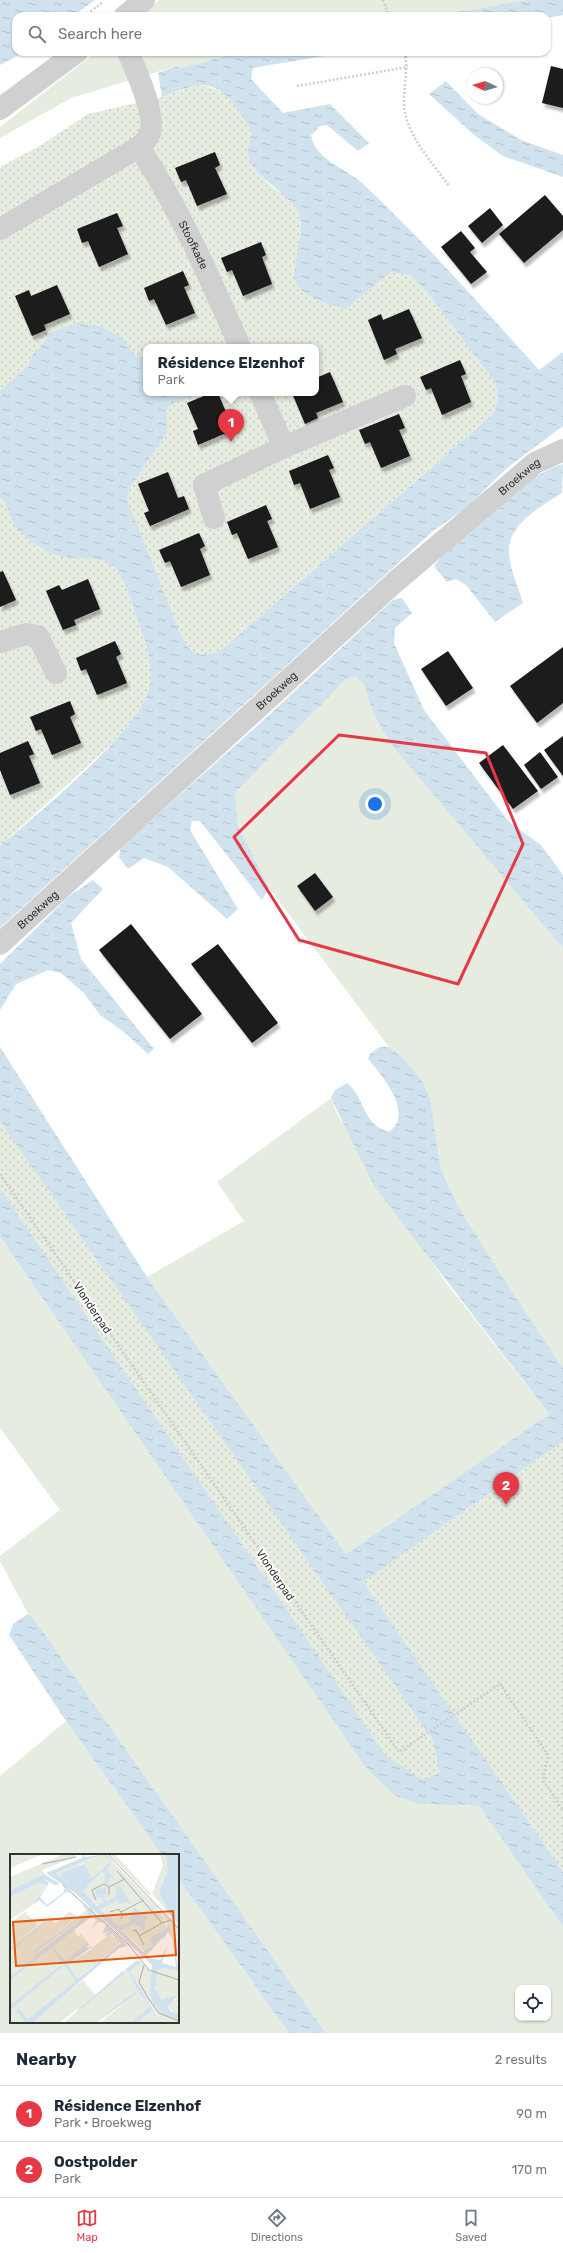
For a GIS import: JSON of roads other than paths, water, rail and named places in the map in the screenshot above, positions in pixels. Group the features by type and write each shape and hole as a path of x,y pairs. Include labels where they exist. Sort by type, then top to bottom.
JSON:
{"street":[{"path":"130,12 144,0"},
{"path":"0,109 72,56"},
{"path":"0,229 139,147 150,135 151,120 137,72 130,56"},
{"name":"Stoofkade","path":"139,147 161,182 199,255 239,344"},
{"path":"261,396 284,447"},
{"path":"214,518 204,485 284,447 406,396"},
{"name":"Broekweg","path":"0,944 395,582 535,463 563,450"},
{"path":"0,642 26,634 38,636 56,673"}],"water":[{"path":"0,0 95,0 78,12 12,12 12,56 17,56 0,65"},
{"path":"526,0 563,0 563,15 551,17 551,12 458,12"},
{"path":"225,56 324,56 253,68 251,79 283,113 330,104 369,143 358,151 327,125 320,126 311,135 318,151 332,163 356,178 386,206 453,275 539,370 563,352 563,426 507,468 466,508 432,532 0,928 0,846 60,794 107,749 127,727 141,707 149,690 151,681 150,662 143,634 119,571 115,567 101,560 62,557 37,545 17,528 5,502 0,497 0,391 28,366 35,351 42,346 51,332 79,322 101,327 121,337 136,356 143,358 143,396 194,396 174,403 166,409 167,432 129,489 127,500 179,631 186,645 194,653 204,655 220,651 493,414 498,397 495,382 426,291 412,276 391,272 346,309 311,297 300,288 294,275 301,226 300,217 296,208 252,165 248,150 252,132 236,107 223,93 206,85 191,87 162,97 158,73 177,66 180,68"},
{"path":"446,81 478,114 521,140 563,155 563,177 503,156 473,134 429,94"},
{"path":"563,464 562,493 527,517 514,533 510,543 509,559 523,603 495,622 466,585 456,579 447,582 434,566 451,544 504,498 536,477"},
{"path":"402,598 412,613 395,628 394,643 424,710 509,822 541,845 563,875 563,948 392,745 373,713 364,684 356,677 345,680 235,793 238,826 269,888 262,900 200,821 192,821 190,830 238,909 227,919 168,867 144,858 128,869 119,857 121,847 256,727 393,600"},
{"path":"93,880 103,889 71,923 81,959 154,1049 148,1054 124,1032 100,1015 84,993 61,973 48,970 16,984 0,1010 0,964 68,897"},
{"path":"0,1047 147,1277 346,1554 549,1414 374,1186 331,1098 335,1090 347,1083 358,1096 368,1117 373,1123 389,1132 396,1124 399,1115 397,1105 388,1084 368,1059 370,1054 379,1047 389,1047 402,1057 422,1081 430,1099 439,1161 445,1179 461,1211 563,1368 563,1441 363,1582 563,1872 563,1927 479,1806 420,1804 396,1796 367,1769 0,1236 0,1189 386,1756 423,1780 440,1773 433,1740 0,1121"},
{"path":"28,1614 34,1619 326,2033 289,2033 179,1879 179,1854 161,1854 66,1721 9,1635 13,1624"}],"place":[{"name":"Résidence Elzenhof","path":"231,442"},
{"name":"Oostpolder","path":"506,1505"}]}
